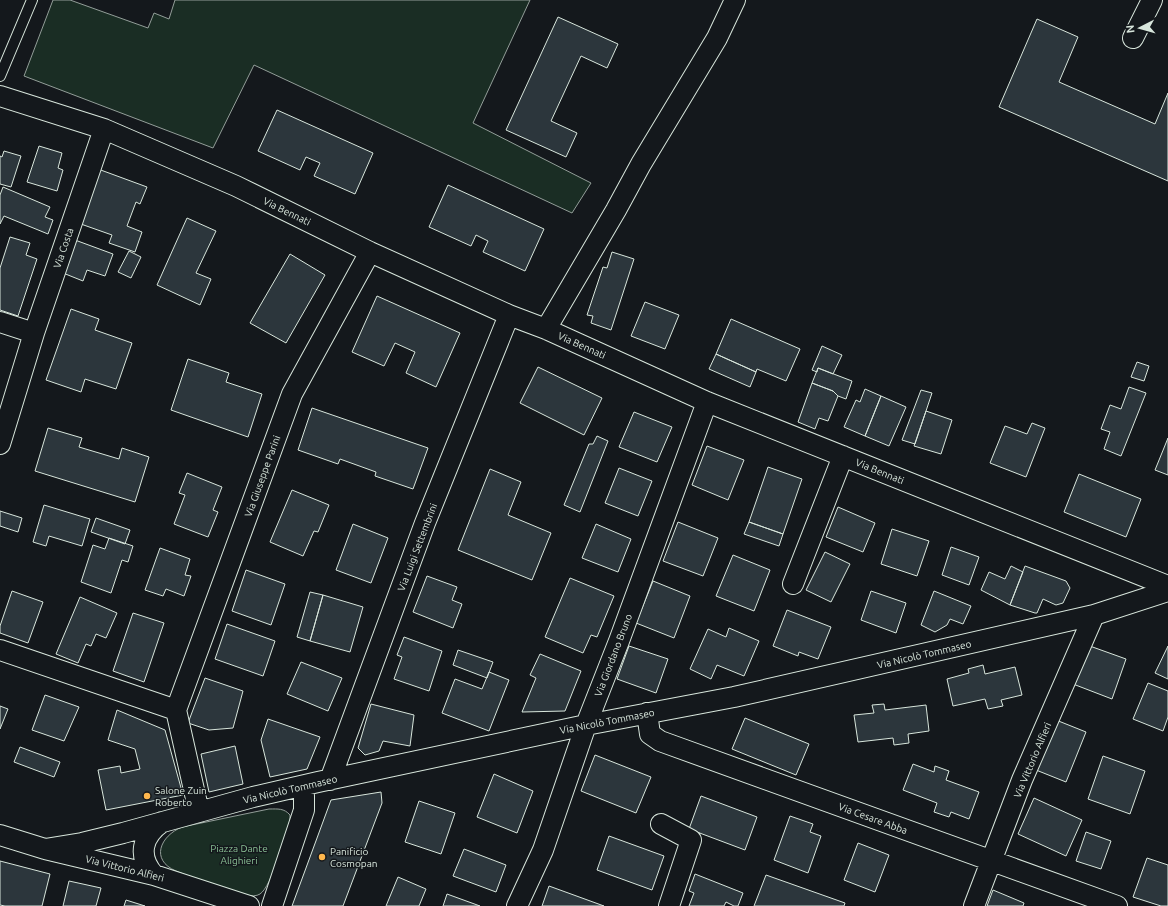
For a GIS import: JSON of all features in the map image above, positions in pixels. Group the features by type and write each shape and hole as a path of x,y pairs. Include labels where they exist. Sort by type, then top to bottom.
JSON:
{"street":[{"path":"546,329 616,210 641,164 717,38 735,0"},
{"path":"1133,38 1152,0"},
{"name":"Via Bennati","path":"0,96 104,129 236,186 370,252 509,315 546,329 707,402 1168,586"},
{"name":"Via Costa","path":"0,444 34,333 104,129"},
{"name":"Via Giuseppe Parini","path":"176,710 292,394 370,252"},
{"name":"Via Luigi Settembrini","path":"330,780 425,523 509,315"},
{"path":"0,322 34,333"},
{"name":"Via Giordano Bruno","path":"517,906 543,850 586,725 619,641 707,402"},
{"path":"793,584 843,456"},
{"name":"Via Nicolò Tommaseo","path":"45,849 82,843 252,797 586,725 734,697 1094,615 1168,591"},
{"name":"Via Vittorio Alfieri","path":"974,906 1022,780 1094,615"},
{"path":"0,650 176,710 199,812"},
{"name":"Via Cesare Abba","path":"648,713 650,734 660,741 1117,906"},
{"path":"272,906 304,810 302,786"},
{"path":"154,875 148,869 145,862 143,854 144,844 148,834 153,828 162,822"},
{"path":"661,824 691,840 669,906"},
{"name":"Via Vittorio Alfieri","path":"0,834 45,849 154,875 249,906"}],"lane":[{"path":"0,76 32,0"}],"green space":[{"path":"53,0 70,0 148,28 154,13 169,19 175,0 530,0 473,123 591,183 572,213 254,65 213,148 24,76"},
{"name":"Piazza Dante Alighieri","path":"269,809 281,809 285,811 290,815 290,821 269,881 265,889 260,894 253,896 244,895 219,888 176,871 163,861 161,848 164,842 174,831 182,827"}],"building":[{"path":"558,17 618,44 607,68 581,56 551,121 577,133 566,157 506,130"},
{"path":"1037,19 1078,37 1059,82 1155,124 1168,93 1168,181 999,107"},
{"path":"277,110 373,153 355,194 314,176 320,163 306,157 300,170 258,151"},
{"path":"39,146 62,153 58,168 63,170 57,191 27,182"},
{"path":"4,151 21,156 11,187 0,184 0,156 2,157"},
{"path":"98,169 147,187 140,204 136,202 127,226 142,232 135,252 109,243 112,235 78,223"},
{"path":"448,185 544,229 525,271 483,252 488,241 476,235 471,246 429,227"},
{"path":"3,187 50,207 45,217 53,220 48,234 4,216 0,224 0,195"},
{"path":"187,218 216,231 196,273 211,279 200,305 157,285"},
{"path":"10,237 30,243 26,255 37,259 18,316 0,310 0,268"},
{"path":"75,240 113,254 105,276 87,270 83,281 63,273"},
{"path":"129,251 141,257 131,278 118,272"},
{"path":"612,252 634,259 611,330 591,323 593,316 587,315 603,267 607,268"},
{"path":"290,254 325,275 286,343 250,323"},
{"path":"377,296 460,333 436,387 406,373 415,352 395,343 384,366 352,352"},
{"path":"645,302 679,315 665,349 631,336"},
{"path":"71,309 99,319 95,330 132,343 116,389 85,379 81,392 46,380"},
{"path":"731,319 800,349 786,381 757,369 756,372 716,354"},
{"path":"822,346 842,355 833,374 818,368 817,372 812,370"},
{"path":"716,354 756,372 750,387 709,369"},
{"path":"188,359 229,373 226,382 262,394 248,437 171,410"},
{"path":"1137,362 1149,366 1144,381 1131,377"},
{"path":"538,367 602,398 584,435 520,403"},
{"path":"818,368 852,381 846,399 838,396 833,391 812,383"},
{"path":"812,383 833,391 838,396 828,421 819,418 815,429 798,422"},
{"path":"1129,387 1146,393 1121,456 1104,449 1110,432 1101,429 1110,405 1121,409"},
{"path":"865,389 881,396 865,436 844,427 856,400 860,402"},
{"path":"921,390 932,393 915,444 902,440"},
{"path":"881,396 906,407 889,446 865,436"},
{"path":"312,408 428,448 413,489 375,476 376,472 340,459 338,464 298,450"},
{"path":"926,411 952,420 941,454 914,446"},
{"path":"634,412 672,427 657,462 619,447"},
{"path":"1032,423 1045,428 1026,477 990,463 1005,426 1027,434"},
{"path":"48,428 82,438 79,447 119,459 122,448 149,457 135,502 35,471"},
{"path":"597,436 608,441 580,512 564,505 589,444 593,444"},
{"path":"1168,438 1168,475 1155,470"},
{"path":"707,446 744,460 728,500 692,485"},
{"path":"768,467 802,479 783,534 749,522"},
{"path":"619,468 652,481 638,516 605,503"},
{"path":"490,469 521,482 508,515 551,533 532,580 458,550"},
{"path":"187,473 222,487 213,510 218,512 208,537 174,524 185,495 179,493"},
{"path":"1079,474 1141,499 1126,537 1064,512"},
{"path":"292,490 329,505 318,532 314,531 303,556 270,542"},
{"path":"44,505 90,519 82,546 49,536 46,546 33,542"},
{"path":"838,507 875,523 863,552 826,537"},
{"path":"0,511 22,518 18,532 0,526"},
{"path":"96,518 130,530 125,544 91,532"},
{"path":"678,522 718,538 703,576 663,561"},
{"path":"749,522 783,534 779,546 744,534"},
{"path":"353,524 388,538 371,583 336,570"},
{"path":"596,524 631,539 618,572 582,558"},
{"path":"892,529 929,541 917,576 881,564"},
{"path":"109,538 133,546 128,562 122,560 111,593 81,582 93,545 105,549"},
{"path":"951,547 979,557 969,585 942,575"},
{"path":"160,548 190,559 185,575 191,576 184,596 166,589 163,596 145,590"},
{"path":"825,552 850,564 831,602 806,590"},
{"path":"733,555 770,570 754,611 716,596"},
{"path":"1011,566 1023,572 1010,605 981,590 989,572 1005,579"},
{"path":"1025,566 1066,581 1070,588 1063,603 1056,605 1043,599 1037,613 1010,605"},
{"path":"246,570 285,584 271,625 232,611"},
{"path":"427,576 457,587 452,600 462,604 453,628 413,612"},
{"path":"570,578 614,596 597,637 591,635 583,653 545,637"},
{"path":"653,581 690,596 674,638 636,623"},
{"path":"12,591 43,602 28,643 0,633 0,626"},
{"path":"871,591 906,603 896,633 861,620"},
{"path":"934,591 971,606 963,624 950,619 947,625 935,632 921,625"},
{"path":"310,592 323,595 310,641 297,637"},
{"path":"323,595 363,607 350,652 310,641"},
{"path":"80,597 117,613 106,638 96,634 91,646 86,644 78,663 56,654"},
{"path":"787,610 831,627 818,659 799,652 798,656 773,646"},
{"path":"133,613 164,623 144,682 113,671"},
{"path":"227,624 275,641 263,676 215,659"},
{"path":"729,628 759,641 744,676 717,665 711,679 690,669 708,629 726,637"},
{"path":"404,637 442,651 429,691 394,679 402,657 397,655"},
{"path":"1087,645 1126,659 1112,699 1073,684"},
{"path":"629,646 668,659 656,693 617,679"},
{"path":"1168,646 1168,679 1155,673"},
{"path":"458,650 493,662 487,678 453,665"},
{"path":"540,654 581,671 565,711 522,712 536,678 530,675"},
{"path":"301,662 342,678 328,711 287,694"},
{"path":"983,665 985,674 1015,667 1022,695 1001,700 1003,706 988,709 985,699 953,706 947,679 969,673 968,669"},
{"path":"489,672 509,680 489,731 442,713 455,679 482,689"},
{"path":"205,678 243,691 233,728 209,730 188,723"},
{"path":"1148,683 1168,691 1168,717 1163,731 1133,719"},
{"path":"45,695 79,707 64,741 32,730"},
{"path":"371,704 414,715 410,746 383,741 379,751 365,755 358,748"},
{"path":"884,704 885,710 926,705 929,731 908,734 909,743 894,745 893,738 858,742 854,715 874,713 872,705"},
{"path":"0,706 8,709 0,729"},
{"path":"117,710 165,730 183,795 106,810 98,770 120,766 121,773 140,769 135,749 108,740"},
{"path":"745,718 809,744 796,775 732,749"},
{"path":"268,719 320,737 307,769 270,777 261,740"},
{"path":"1056,720 1086,732 1066,782 1036,770"},
{"path":"235,746 243,784 209,792 201,754"},
{"path":"20,747 60,762 54,777 14,762"},
{"path":"595,755 651,777 636,813 581,791"},
{"path":"1103,756 1145,771 1130,814 1088,799"},
{"path":"913,764 934,772 935,766 949,771 946,780 979,792 969,819 951,812 949,817 934,812 937,803 903,790"},
{"path":"494,774 533,791 517,833 477,817"},
{"path":"381,792 382,803 343,906 292,906 331,800"},
{"path":"701,796 757,817 745,850 689,829"},
{"path":"1034,798 1082,820 1066,856 1018,834"},
{"path":"419,801 455,813 441,854 405,842"},
{"path":"790,816 813,824 810,832 821,836 808,873 774,860"},
{"path":"1086,832 1111,841 1101,869 1076,861"},
{"path":"609,836 664,856 652,890 597,870"},
{"path":"858,843 889,855 875,892 844,880"},
{"path":"464,849 506,865 496,892 453,876"},
{"path":"1147,858 1168,865 1168,906 1161,906 1133,897"},
{"path":"0,861 50,874 42,906 0,905"},
{"path":"695,874 743,893 738,906 734,906 726,902 724,906 689,906 694,893 689,891"},
{"path":"766,875 845,903 844,906 754,906"},
{"path":"398,877 426,889 419,906 386,906"},
{"path":"69,881 101,888 96,906 63,906"},
{"path":"549,886 604,906 542,906"},
{"path":"993,890 1024,903 1023,906 987,906"},
{"path":"447,894 480,906 443,906"},
{"path":"126,900 145,906 124,906"}],"place":[{"name":"Salone Zuin Roberto","path":"147,796"},
{"name":"Panificio Cosmopan","path":"322,857"}]}
